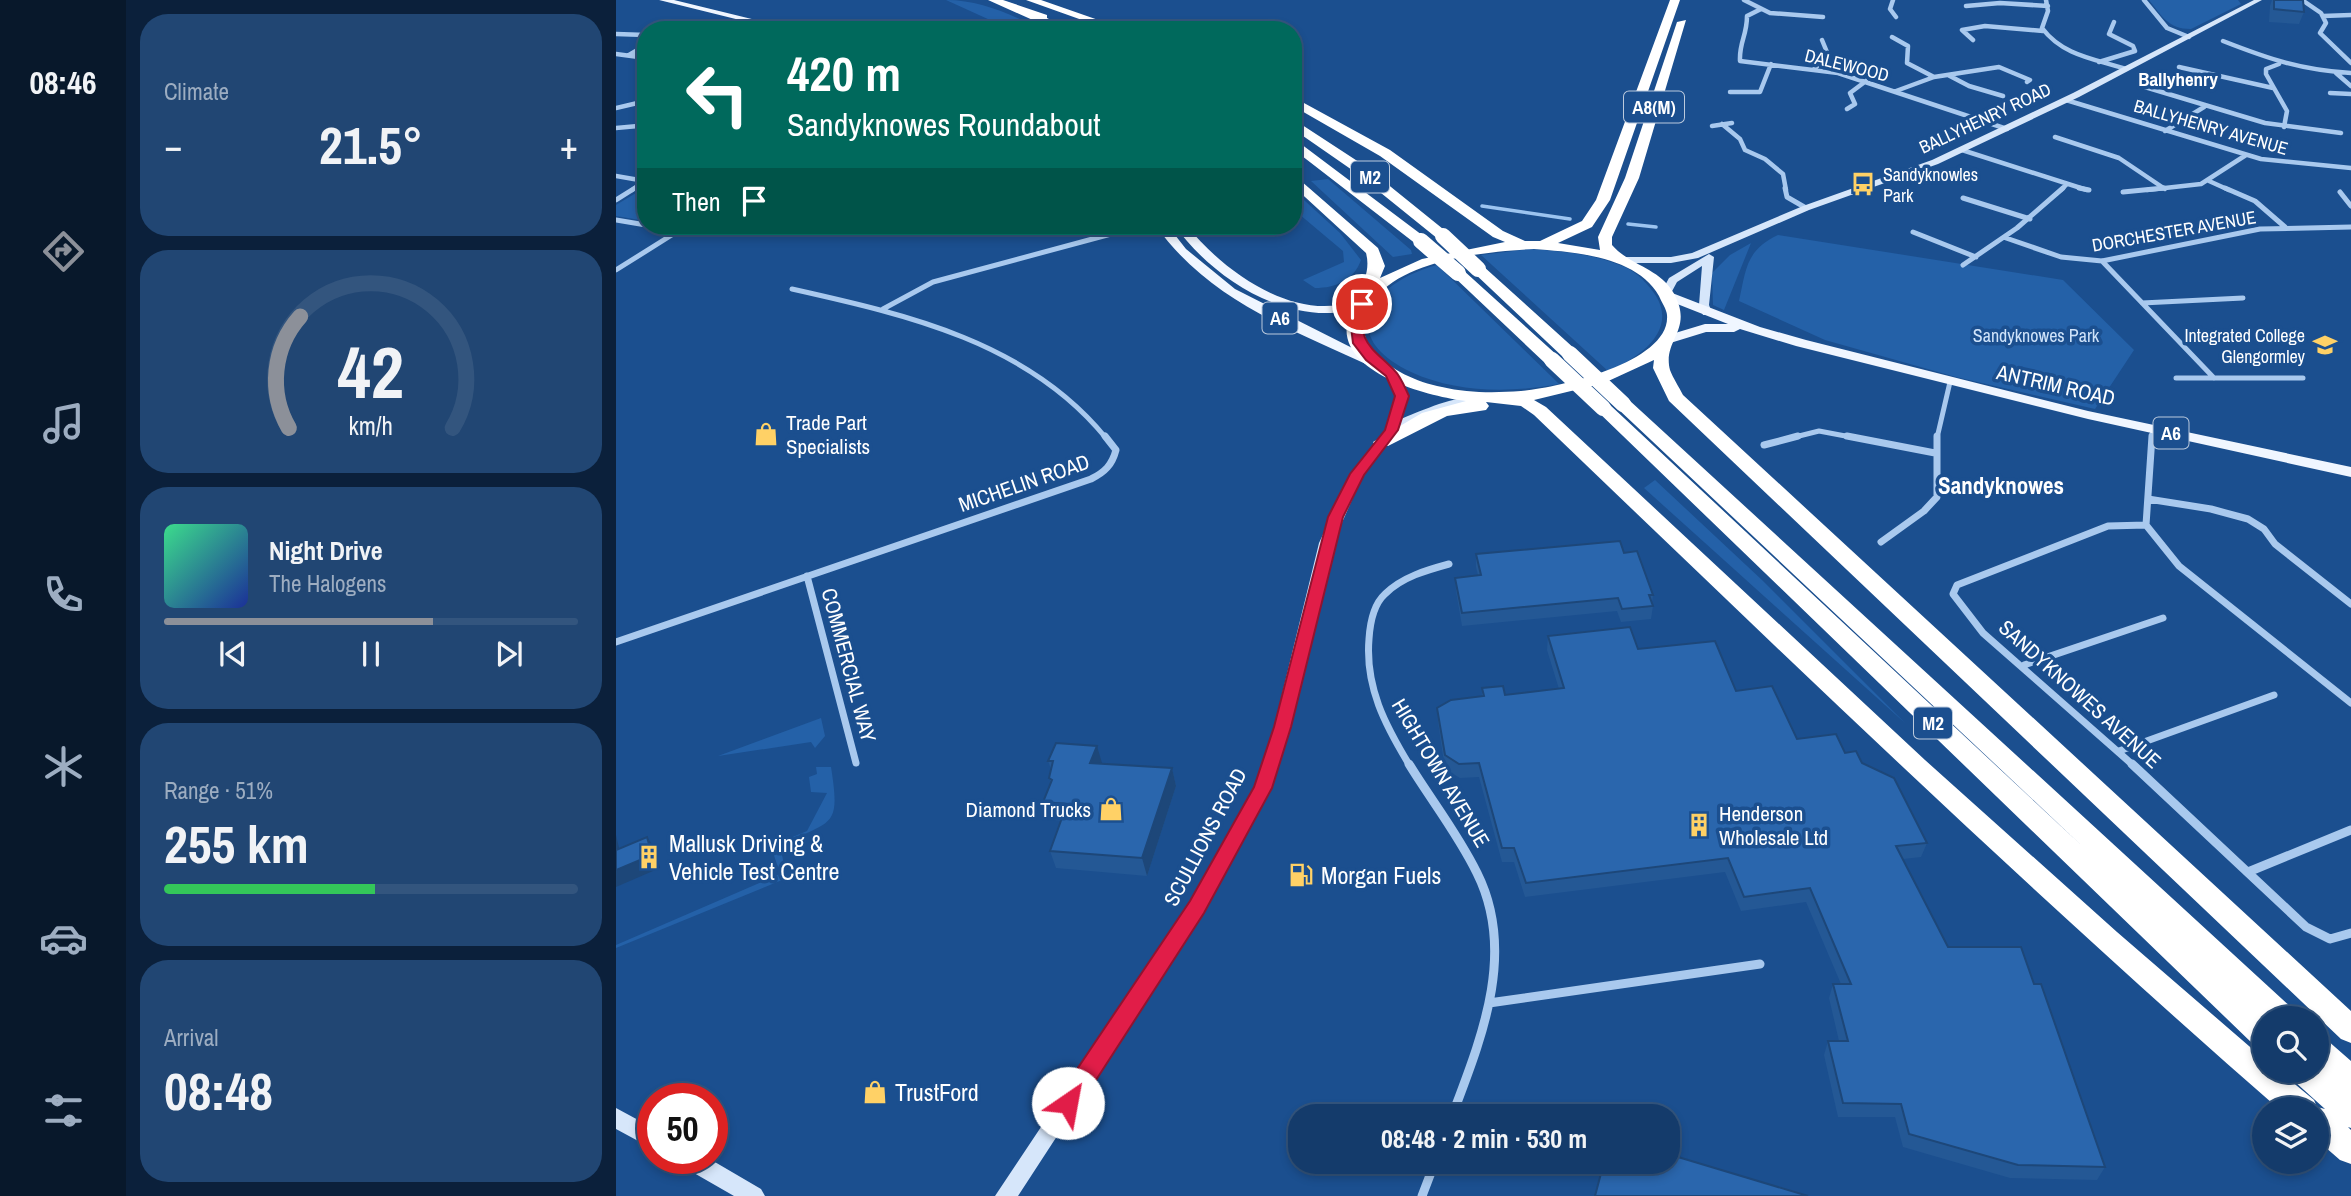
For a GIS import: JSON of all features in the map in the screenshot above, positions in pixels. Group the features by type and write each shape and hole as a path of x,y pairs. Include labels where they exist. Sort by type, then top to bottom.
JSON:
{"highway":[{"path":"991,0 1043,21"},
{"path":"991,0 1052,21"},
{"path":"1028,0 1085,21"},
{"path":"1028,0 1094,21"},
{"name":"A8(M)","path":"1532,245 1575,232 1587,224 1597,211 1638,107 1675,0"},
{"name":"A8(M)","path":"1618,260 1605,246 1605,237 1632,178 1689,0"},
{"path":"1302,106 1385,153 1504,239 1532,245"},
{"name":"M2","path":"1302,129 1360,169 1443,236 1570,354 1613,406 2252,1024"},
{"name":"M2","path":"1302,149 1421,241 1552,360 1613,406 2270,1006"},
{"path":"1302,186 1373,251 1377,265 1365,299"},
{"name":"A6","path":"1665,342 1632,366 1585,383 1539,394 1495,397 1424,388 1385,369 1364,351 1356,335 1356,318 1365,299 1385,281 1417,266 1486,248 1532,245 1577,249 1618,260 1652,279 1666,294"},
{"path":"1666,294 1674,314 1665,342 1661,368 1675,397 2351,1030"},
{"path":"1495,397 1526,402 1553,423 2076,913 2288,1097"},
{"path":"1387,436 1427,416 1474,405 1512,409 1553,423"},
{"path":"2329,1060 2351,1080"},
{"path":"2317,1083 2351,1114"},
{"path":"2329,1131 2351,1149"}],"main road":[{"path":"663,0 754,21"},
{"name":"BALLYHENRY ROAD","path":"1618,260 1671,260 1717,248 1806,208 1962,150 2066,100 2259,0"},
{"name":"A6","path":"1169,235 1189,260 1223,288 1385,369"},
{"name":"A6","path":"1189,235 1214,264 1265,293 1329,310 1350,308 1365,299"},
{"name":"BALLYHENRY ROAD","path":"1666,294 1669,284 1708,258 1717,248"},
{"path":"1707,313 1704,298 1708,258"},
{"name":"ANTRIM ROAD","path":"1666,294 1707,313 1755,330 1950,382 2351,472"},
{"name":"ANTRIM ROAD","path":"1665,342 1705,328 1755,330"},
{"name":"SCULLIONS ROAD","path":"1007,1195 1197,907 1263,788 1282,727 1326,543 1345,495 1387,436 1402,396 1385,369"},
{"name":"SCULLIONS ROAD","path":"1387,436 1429,411 1495,397"},
{"path":"616,1118 637,1130"},
{"path":"715,1174 754,1196"}],"street":[{"name":"DALEWOOD","path":"1744,0 1761,9 1823,17"},
{"path":"1893,0 1890,9 1896,17"},
{"path":"2043,31 2049,6 2046,0"},
{"path":"2144,0 2167,28 2189,37"},
{"path":"2302,0 2323,16 2326,23 2320,28 2320,33 2324,40 2351,63"},
{"path":"1966,6 2016,3 2049,6"},
{"name":"DALEWOOD","path":"1761,9 1747,16 1747,34 1741,39 1737,58 1740,61 1815,68 1866,81 2007,129"},
{"path":"2323,16 2351,15"},
{"path":"2099,62 2135,51 2133,46 2109,34 2114,22"},
{"path":"1973,40 1962,30 1985,26 2043,31 2054,43 2099,62 2126,69"},
{"path":"616,34 637,35"},
{"path":"1892,37 1908,46 1905,60 1908,63 1934,77"},
{"path":"1815,68 1829,57 1822,40"},
{"path":"2223,41 2280,64 2351,73"},
{"path":"629,55 637,50"},
{"path":"616,56 637,56"},
{"path":"1730,92 1753,93 1763,89 1771,64"},
{"path":"2280,64 2266,69 2273,88 2287,111 2284,127"},
{"path":"2179,66 2240,83 2273,88"},
{"path":"1895,92 1934,77 1999,67 2025,76 2030,80 2027,82"},
{"path":"2336,73 2351,86"},
{"path":"1948,75 1969,86 2003,96"},
{"path":"1847,109 1855,104 1850,93 1866,81"},
{"path":"2145,87 2204,107 2284,127 2341,134"},
{"path":"2330,93 2351,94"},
{"name":"BALLYHENRY AVENUE","path":"2066,100 2278,163 2351,168"},
{"path":"616,108 637,103"},
{"path":"2165,131 2204,107"},
{"path":"1956,134 1969,132 1979,120"},
{"path":"1712,126 1732,123"},
{"path":"1722,124 1740,138 1745,150 1765,159 1783,174 1787,197 1806,208"},
{"path":"616,128 637,126"},
{"path":"626,134 637,127"},
{"path":"2055,137 2119,158 2165,189"},
{"path":"1962,150 2066,185 2089,190"},
{"path":"2123,192 2165,189 2209,181 2246,155"},
{"path":"616,176 637,180"},
{"path":"2209,181 2255,201 2286,227"},
{"path":"1962,265 2006,238 2066,185"},
{"path":"616,200 637,186"},
{"path":"2340,192 2351,206"},
{"path":"1963,198 2030,219"},
{"path":"617,221 637,224"},
{"name":"DORCHESTER AVENUE","path":"2006,238 2061,257 2102,261 2225,234 2286,227 2351,227"},
{"path":"1913,232 1976,257"},
{"path":"616,270 672,235"},
{"path":"883,309 933,282 1107,235"},
{"path":"2102,261 2214,378"},
{"name":"MICHELIN ROAD","path":"616,642 1067,488 1107,472 1115,464 1116,450 1099,425 1083,408 1042,376 975,340 883,309 792,289"},
{"path":"2143,303 2243,298"},
{"path":"2176,378 2302,378"},
{"path":"1881,542 1924,511 1937,496 1935,453 1938,416 1950,382"},
{"path":"2153,429 2146,524 2179,566 2351,703"},
{"path":"1764,445 1819,432 1935,453"},
{"path":"2148,499 2211,509 2248,519 2264,529 2275,544 2351,604"},
{"name":"SANDYKNOWES AVENUE","path":"2146,524 2108,526 1957,585 1953,594 1961,611 2024,664 2119,751 2306,928 2330,939 2351,933"},
{"name":"HIGHTOWN AVENUE","path":"1449,564 1409,578 1385,593 1374,611 1367,657 1374,699 1385,722 1464,848 1483,884 1495,937 1489,1003 1456,1104"},
{"name":"COMMERCIAL WAY","path":"807,576 856,762"},
{"path":"2024,664 2163,618"},
{"path":"2119,751 2274,695"},
{"path":"2248,872 2351,830"},
{"path":"1489,1003 1760,964"},
{"path":"1422,1196 1430,1174"}],"green space":[{"path":"946,0 984,6 1023,21 992,21"},
{"path":"2149,0 2238,0 2241,4 2191,29 2171,24"},
{"path":"1328,179 1411,250 1412,254 1393,257 1311,181"},
{"path":"637,192 637,220 616,216 616,205"},
{"path":"1302,198 1340,233 1361,260 1354,273 1343,282 1315,288 1303,280 1344,262 1343,251 1302,217"},
{"name":"Sandyknowes Park","path":"1778,235 2063,280 2134,350 2095,409 1956,377 1825,340 1739,301 1746,270 1753,254"},
{"path":"1751,243 1724,310 1713,305 1712,273 1730,255"},
{"path":"1529,249 1590,256 1634,272 1656,296 1661,309 1662,321 1651,342 1631,359 1608,371 1481,255"},
{"path":"1437,265 1559,384 1503,390 1465,387 1428,379 1387,357 1373,342 1368,326 1371,311 1380,297 1395,284 1414,273"},
{"path":"1655,480 1762,580 1905,723 1644,488"},
{"path":"821,718 825,736 815,748 811,742 718,756"},
{"path":"816,767 831,767 835,802 833,813 822,826 780,846 787,878 616,948 616,945 780,874 771,846 807,831 827,793 811,792 809,777 817,774"}],"building":[{"path":"2274,0 2303,0 2304,12 2274,9"},
{"path":"1620,541 1624,553 1637,551 1653,595 1649,595 1653,606 1622,609 1618,598 1462,613 1455,578 1481,575 1476,554"},
{"name":"Henderson Wholesale Ltd","path":"1630,627 1638,649 1715,641 1736,691 1772,686 1797,739 1836,734 1845,753 1856,751 1862,763 1894,778 1927,843 1896,846 1948,947 2021,947 2034,984 2041,984 2105,1167 2018,1165 1909,1134 1901,1104 1843,1103 1828,1041 1848,1041 1833,984 1851,984 1810,888 1744,897 1728,858 1526,883 1514,848 1502,848 1479,763 1459,764 1445,755 1437,708 1451,700 1484,696 1482,688 1503,686 1505,695 1564,688 1548,636"},
{"name":"Diamond Trucks","path":"1056,743 1097,746 1090,763 1172,768 1142,858 1050,851 1067,804 1043,802 1052,780 1049,778 1053,761 1048,761"},
{"path":"647,837 652,855 616,870 616,850"},
{"path":"1680,1158 1808,1196 1595,1196 1601,1174 1680,1174"}],"waterway":[{"path":"1482,206 1570,219"},
{"path":"1628,224 1656,227"}],"place":[{"name":"Sandyknowles Park","path":"1863,184"},
{"name":"Integrated College Glengormley","path":"2325,345"},
{"name":"Trade Part Specialists","path":"766,434"},
{"name":"Diamond Trucks","path":"1111,809"},
{"name":"Henderson Wholesale Ltd","path":"1699,825"},
{"name":"Mallusk Driving & Vehicle Test Centre","path":"649,857"},
{"name":"Morgan Fuels","path":"1301,875"},
{"name":"TrustFord","path":"875,1092"}],"district":[{"name":"Ballyhenry","path":"2178,79"},
{"name":"Sandyknowes","path":"2001,485"}],"route":[{"path":"1068,1103 1197,907 1263,788 1282,727 1326,543 1345,495 1357,474 1392,430 1402,396 1392,374 1378,365 1359,343 1355,327 1362,304"}]}
